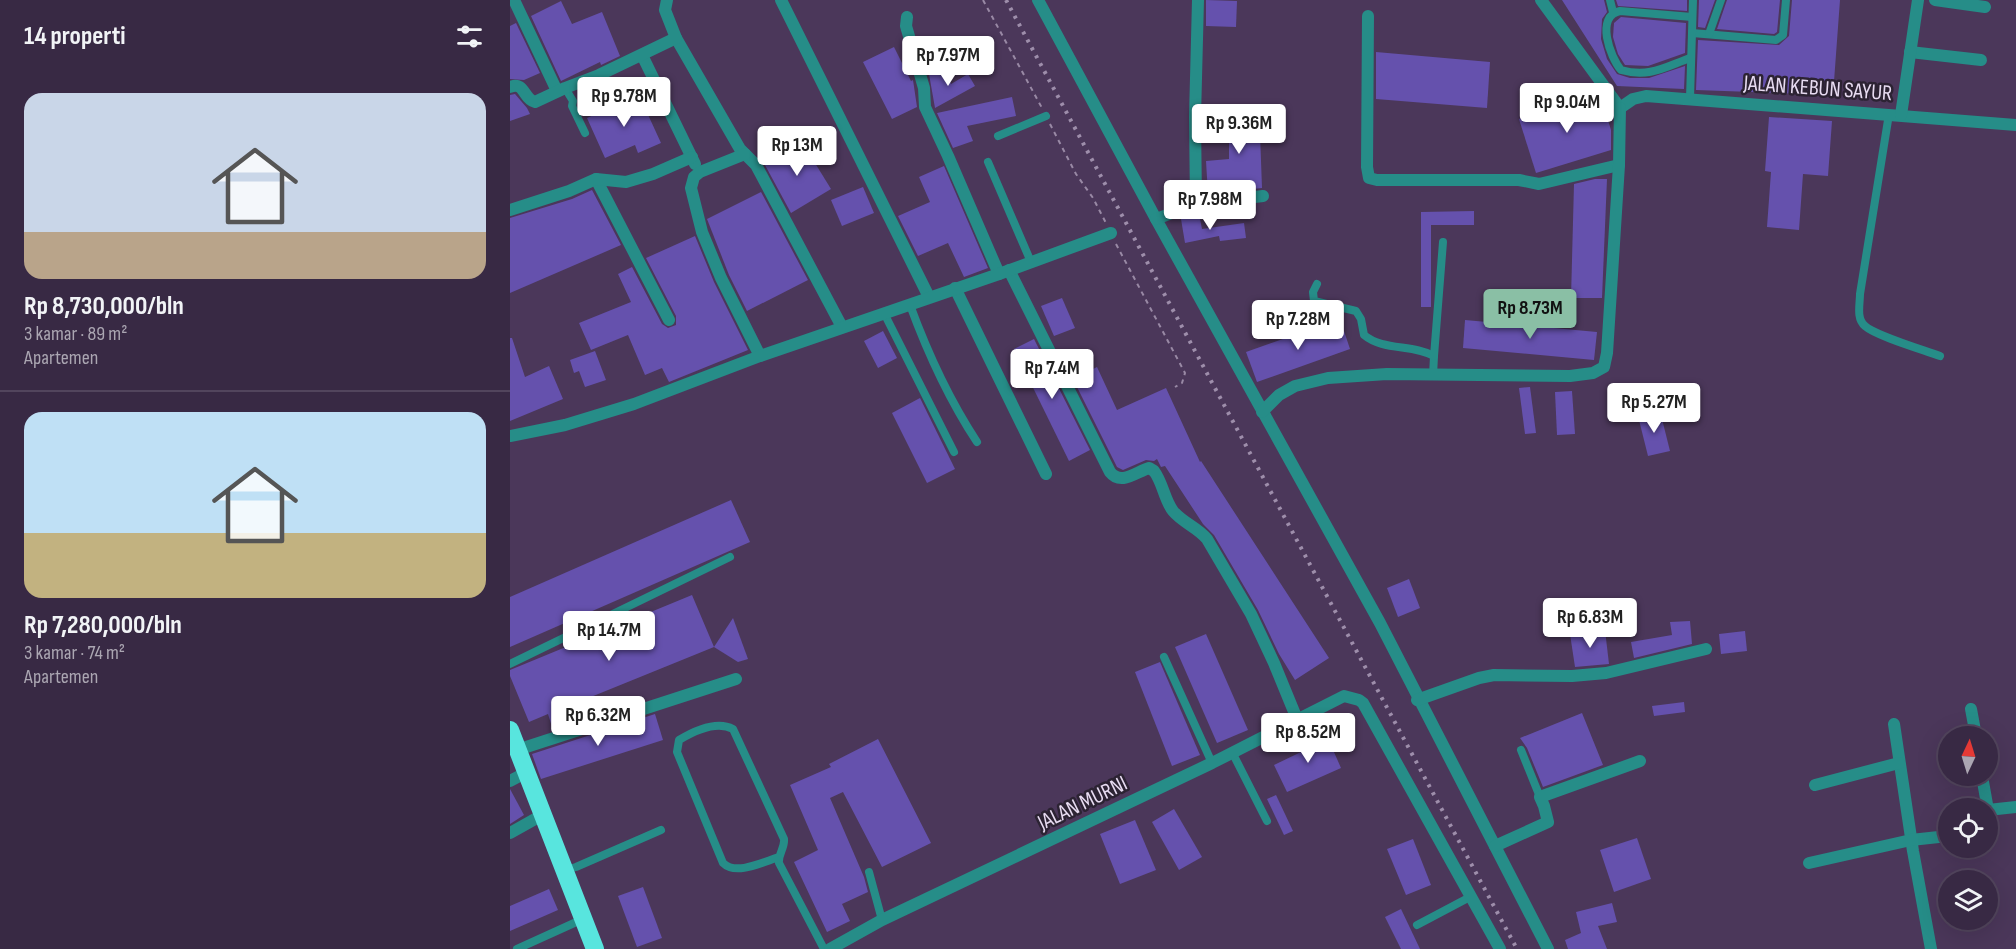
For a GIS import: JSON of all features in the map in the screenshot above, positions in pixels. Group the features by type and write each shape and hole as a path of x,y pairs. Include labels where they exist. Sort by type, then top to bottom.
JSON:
{"highway":[{"path":"510,730 595,949"}],"street":[{"path":"514,0 561,89"},
{"path":"667,0 665,10 676,38 728,129 745,154 756,165 842,327"},
{"path":"781,0 929,297"},
{"path":"1038,0 1156,219 1380,623 1417,699 1548,949"},
{"path":"1196,204 1195,117 1198,0"},
{"path":"1262,412 1280,395 1295,386 1328,378 1387,374 1570,376 1593,373 1604,367 1607,353 1620,165 1620,108 1540,0"},
{"path":"1895,114 1910,52 1918,0"},
{"path":"1935,0 1985,7"},
{"path":"1368,16 1368,168 1370,178 1377,180 1519,180 1539,184 1620,165"},
{"path":"907,17 906,26 924,88 925,108 1004,272 1110,472 1114,477 1120,479 1149,468 1157,476 1172,509 1182,520 1199,529 1207,539 1256,624 1297,719"},
{"path":"510,87 516,85 522,87 528,98 535,102 561,89 599,75 676,38"},
{"path":"1910,52 1981,60"},
{"path":"642,55 700,172"},
{"name":"JALAN KEBUN SAYUR","path":"1620,108 1633,99 1646,96 2016,125"},
{"path":"745,154 700,172 694,177 691,188 702,232 721,278 760,356"},
{"path":"510,210 569,191 596,179 626,182 653,174 692,157"},
{"path":"596,179 669,320"},
{"path":"1156,219 1196,204 1263,196"},
{"path":"510,436 565,425 634,404 760,356 1111,233"},
{"path":"955,288 1046,474"},
{"path":"1417,699 1494,675 1572,676 1606,673 1706,649"},
{"path":"517,750 735,679"},
{"name":"JALAN MURNI","path":"830,949 882,920 1212,763 1344,696 1363,703 1467,898"},
{"path":"1971,709 1974,726"},
{"path":"1894,724 1911,840 1931,949"},
{"path":"1495,846 1548,822 1540,797 1640,761"},
{"path":"1815,785 1899,762"},
{"path":"510,781 527,772"},
{"path":"1998,809 2016,807"},
{"path":"510,833 544,814"},
{"path":"1809,863 1911,840 1938,837"},
{"path":"1467,898 1500,949"}],"lane":[{"path":"1610,0 1613,12"},
{"path":"1690,98 1693,0"},
{"path":"1709,34 1721,0"},
{"path":"1692,33 1776,40 1783,35 1786,0"},
{"path":"1690,57 1650,73 1640,74 1621,70 1615,63 1606,31 1606,20 1613,12 1620,10 1692,17"},
{"path":"561,89 573,101 572,106 585,133"},
{"path":"1895,114 1860,294 1859,316 1864,326 1880,334 1940,356"},
{"path":"998,136 1044,116"},
{"path":"988,162 1031,262"},
{"path":"1433,376 1443,242"},
{"path":"1317,284 1313,292 1314,301 1356,310 1361,319 1364,335 1368,339 1421,350 1434,356"},
{"path":"910,305 937,372 954,406 977,442"},
{"path":"884,313 954,452"},
{"path":"510,664 730,557"},
{"path":"1164,657 1212,763"},
{"path":"778,857 734,869 728,868 723,863 677,752 679,740 693,732 719,725 733,729 784,839 784,846 778,857 779,862 824,949"},
{"path":"1521,750 1540,797"},
{"path":"1232,752 1267,821"},
{"path":"564,870 576,867 661,830"},
{"path":"869,872 882,920"},
{"path":"1417,925 1467,898"},
{"path":"517,949 536,945 583,919"}],"path":[{"path":"983,0 1076,174 1093,198 1185,373 1182,383 1175,387"}],"building":[{"path":"1206,0 1237,1 1236,27 1206,26"},
{"path":"1562,0 1604,0 1607,12 1602,19 1601,39 1607,59 1617,74 1630,78 1649,78 1685,66 1684,89 1617,86"},
{"path":"1616,0 1687,0 1687,11 1618,6"},
{"path":"1699,0 1715,0 1705,28 1698,27"},
{"path":"1727,0 1780,0 1777,32 1774,34 1717,29"},
{"path":"1792,0 1840,0 1833,95 1696,90 1698,40 1779,45 1789,36"},
{"path":"561,1 572,24 602,12 620,56 601,65 600,62 561,81 531,16"},
{"path":"1621,17 1686,23 1685,53 1648,66 1625,65 1618,54 1613,37 1614,23"},
{"path":"516,23 540,73 524,80 510,79 510,26"},
{"path":"894,47 911,81 913,80 917,107 892,119 863,62"},
{"path":"1376,52 1490,62 1487,108 1376,99"},
{"path":"945,68 951,84 968,74 975,86 935,108 929,74"},
{"path":"515,94 530,114 510,121 510,95"},
{"path":"639,95 661,143 638,153 635,145 605,158 587,118"},
{"path":"1600,95 1611,130 1611,150 1536,173 1519,119"},
{"path":"1012,97 1016,116 967,126 973,141 953,148 937,113"},
{"path":"1259,106 1262,188 1208,194 1206,161 1229,159 1229,107"},
{"path":"1769,117 1832,121 1828,176 1803,174 1799,230 1767,227 1771,172 1765,171"},
{"path":"802,142 831,189 791,213 765,165"},
{"path":"944,166 988,268 964,277 948,243 918,256 898,216 930,202 919,177"},
{"path":"1607,179 1602,298 1571,298 1574,184"},
{"path":"863,187 874,213 842,226 831,200"},
{"path":"592,190 621,245 510,293 510,218 572,199"},
{"path":"761,192 808,280 747,311 729,275 707,219"},
{"path":"1474,211 1474,225 1431,225 1431,307 1421,307 1421,212"},
{"path":"1199,214 1202,229 1244,223 1246,238 1220,241 1219,236 1185,243 1181,219"},
{"path":"695,236 714,282 748,350 669,382 662,368 645,375 628,335 591,350 579,323 631,302 618,274 632,267 662,324 668,328 676,325 676,316 646,258"},
{"path":"1062,298 1075,328 1054,336 1041,306"},
{"path":"1340,319 1350,349 1257,382 1246,352"},
{"path":"1465,320 1597,332 1594,360 1463,348"},
{"path":"883,331 897,358 878,368 864,341"},
{"path":"510,338 512,338 525,377 549,366 563,399 510,421"},
{"path":"1034,339 1090,450 1069,461 1014,349"},
{"path":"595,351 606,380 585,387 579,371 574,373 570,360"},
{"path":"1097,367 1117,410 1166,388 1200,462 1329,658 1295,680 1279,654 1258,610 1214,535 1203,524 1165,466 1161,467 1157,459 1146,460 1123,470 1117,467 1073,379"},
{"path":"1530,387 1536,433 1525,434 1519,388"},
{"path":"1572,391 1575,434 1557,435 1555,392"},
{"path":"920,398 955,469 927,483 892,413"},
{"path":"1660,411 1670,451 1648,456 1638,416"},
{"path":"731,500 750,542 510,647 510,597"},
{"path":"1409,579 1420,608 1398,617 1387,588"},
{"path":"692,595 714,647 581,701 587,719 553,730 548,714 529,722 510,676 510,670"},
{"path":"733,618 748,659 738,662 714,647"},
{"path":"1690,621 1692,644 1634,658 1631,642 1672,635 1670,622"},
{"path":"1605,630 1609,664 1575,667 1570,634"},
{"path":"1745,631 1747,651 1721,654 1719,634"},
{"path":"1206,634 1248,730 1217,743 1175,647"},
{"path":"1160,662 1200,755 1172,766 1135,672"},
{"path":"1684,702 1685,712 1654,716 1652,706"},
{"path":"1582,713 1603,765 1543,787 1527,748 1520,738"},
{"path":"655,714 663,740 541,779 532,754"},
{"path":"1326,734 1341,768 1287,792 1274,765 1301,752 1299,746"},
{"path":"878,739 931,843 882,867 843,792 830,798 864,877 868,892 842,904 850,921 827,932 794,862 818,850 790,785 831,767 829,764"},
{"path":"510,789 524,815 510,824"},
{"path":"1276,795 1293,831 1284,835 1267,799"},
{"path":"1174,809 1202,857 1179,870 1152,822"},
{"path":"1135,820 1156,870 1120,884 1100,834"},
{"path":"1637,838 1651,879 1614,892 1600,850"},
{"path":"1413,839 1431,885 1406,895 1387,849"},
{"path":"643,887 662,938 637,947 618,896"},
{"path":"549,889 558,910 510,931 510,906"},
{"path":"1612,903 1617,922 1598,926 1607,949 1568,949 1565,940 1581,933 1576,912"},
{"path":"1401,909 1420,949 1401,949 1385,917"}],"railway":[{"path":"1006,0 1517,949"}]}
